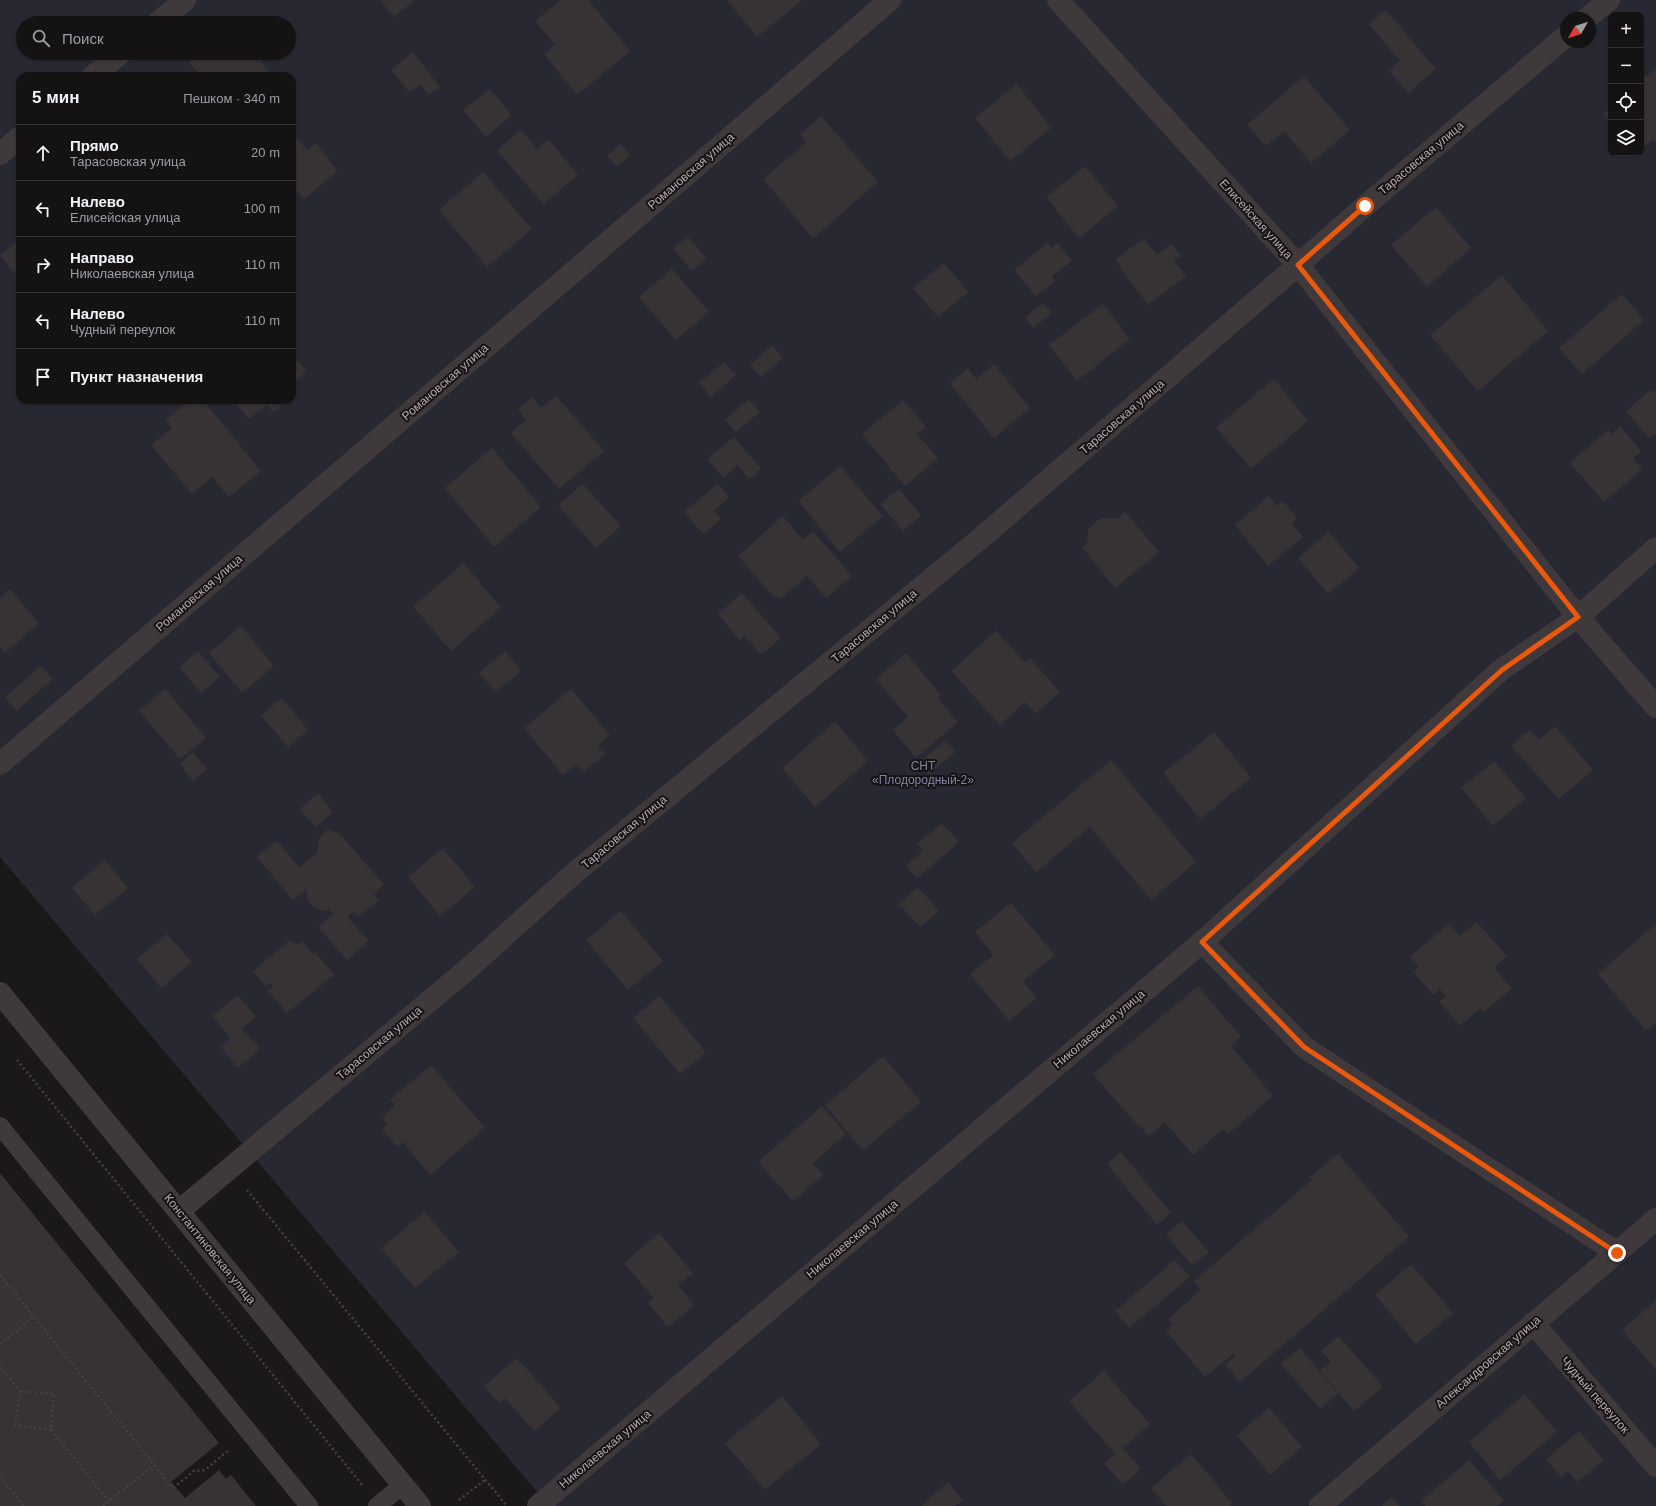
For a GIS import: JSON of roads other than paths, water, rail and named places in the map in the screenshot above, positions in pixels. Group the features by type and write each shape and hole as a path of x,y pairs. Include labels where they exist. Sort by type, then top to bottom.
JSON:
{"street":[{"path":"166,16 185,0"},
{"name":"Романовская улица","path":"0,764 890,0"},
{"name":"Елисейская улица","path":"1058,0 1298,265 1578,617 1656,708"},
{"path":"1594,12 1608,0"},
{"name":"Тарасовская улица","path":"179,1211 469,968 572,875 980,538 1365,206 1560,41"},
{"path":"99,72 113,60"},
{"path":"0,154 16,140"},
{"name":"Николаевская улица","path":"538,1506 1202,942 1502,670 1578,617 1656,548"},
{"path":"1202,942 1304,1047 1617,1253"},
{"name":"Константиновская улица","path":"0,993 420,1506"},
{"name":"Александровская улица","path":"1320,1506 1656,1219"},
{"name":"Чудный переулок","path":"1533,1323 1656,1466"}],"lane":[{"path":"0,1126 309,1506"},
{"path":"377,1506 403,1485"}],"park label":[{"name":"СНТ «Плодородный-2»","path":"923,773"}]}
